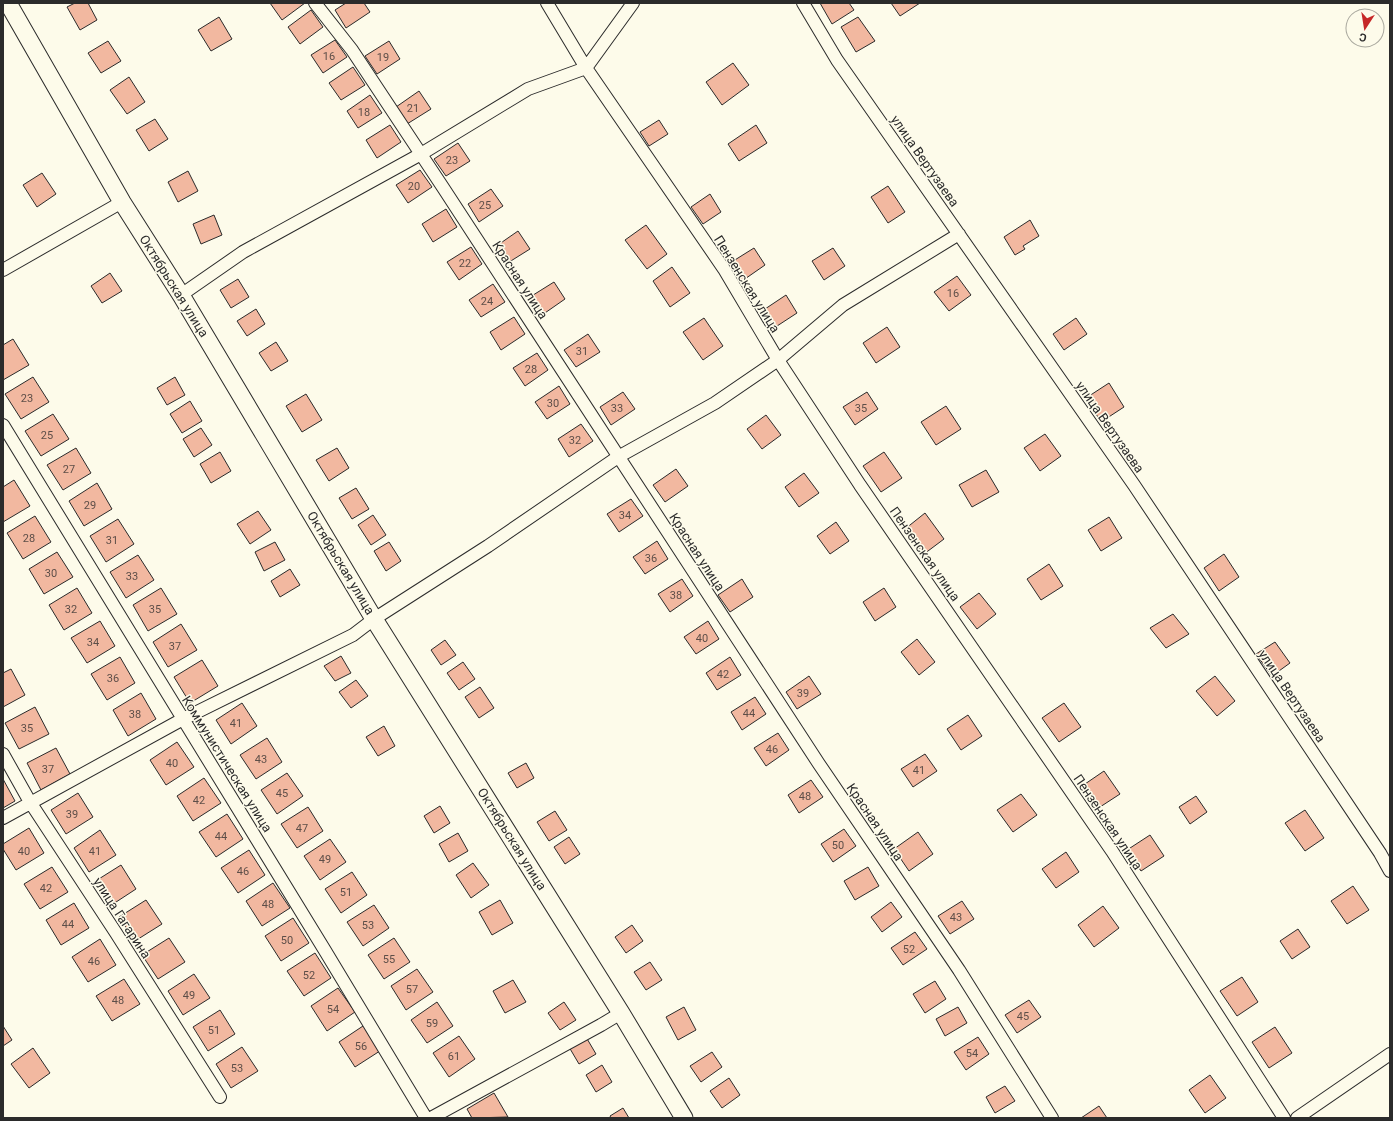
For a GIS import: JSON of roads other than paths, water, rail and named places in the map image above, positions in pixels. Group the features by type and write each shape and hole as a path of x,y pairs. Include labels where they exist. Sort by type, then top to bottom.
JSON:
{"main road":[{"name":"Октябрьская улица","path":"8,3 122,202 181,295 374,619 621,1013 684,1118"}],"street":[{"name":"Красная улица","path":"315,3 352,50 819,764 959,970 1052,1118"},
{"name":"Пензенская улица","path":"547,3 586,68 724,269 778,360 860,485 1112,852 1284,1118"},
{"path":"181,295 243,252 420,154 528,89 586,68 633,3"},
{"name":"улица Вертузаева","path":"803,3 837,60 1138,492 1380,853 1390,871"},
{"path":"3,270 122,202"},
{"path":"3,818 183,720 353,635 374,619 488,546 618,457 715,403 778,360 843,305 959,234"},
{"name":"Коммунистическая улица","path":"3,425 426,1118"},
{"name":"улица Гагарина","path":"3,754 30,802 116,932 220,1096"},
{"path":"431,1118 595,1029 621,1013"},
{"path":"1297,1118 1390,1054"}]}
